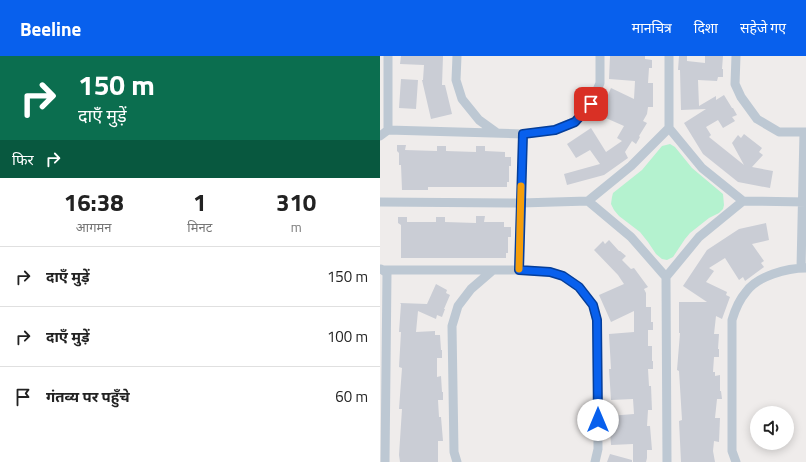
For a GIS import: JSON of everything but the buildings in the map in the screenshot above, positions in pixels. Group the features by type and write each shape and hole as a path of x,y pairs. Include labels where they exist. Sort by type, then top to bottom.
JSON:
{"street":[{"path":"388,56 384,133 523,134 555,130 575,122 591,104 600,84 600,56"},
{"path":"456,56 456,80 462,99 479,120 497,133"},
{"path":"669,56 669,128 702,168 743,201 804,202"},
{"path":"736,56 735,84 741,97 757,119 779,132 805,132 804,268 780,272 762,278 747,290 737,306 732,320 732,450 736,462"},
{"path":"380,202 521,203 588,201 631,166 669,128"},
{"path":"519,270 523,134"},
{"path":"588,201 631,237 666,277"},
{"path":"667,462 666,277 699,237 743,201"},
{"path":"382,269 519,270 550,272 563,276 579,287 593,305 597,320 598,449 595,462"},
{"path":"382,269 388,273 386,462"},
{"path":"457,462 454,452 452,326 458,306 471,289 493,270"}],"green space":[{"path":"670,144 675,147 692,168 723,194 724,205 723,209 719,213 709,218 690,233 673,257 667,260 662,259 656,254 640,232 619,216 611,204 613,193 642,170 662,146"}],"slow traffic":[{"path":"519,269 521,186"}],"route":[{"path":"591,104 575,122 555,130 523,134 519,270 550,272 563,276 579,287 593,305 597,320 598,420"}]}
